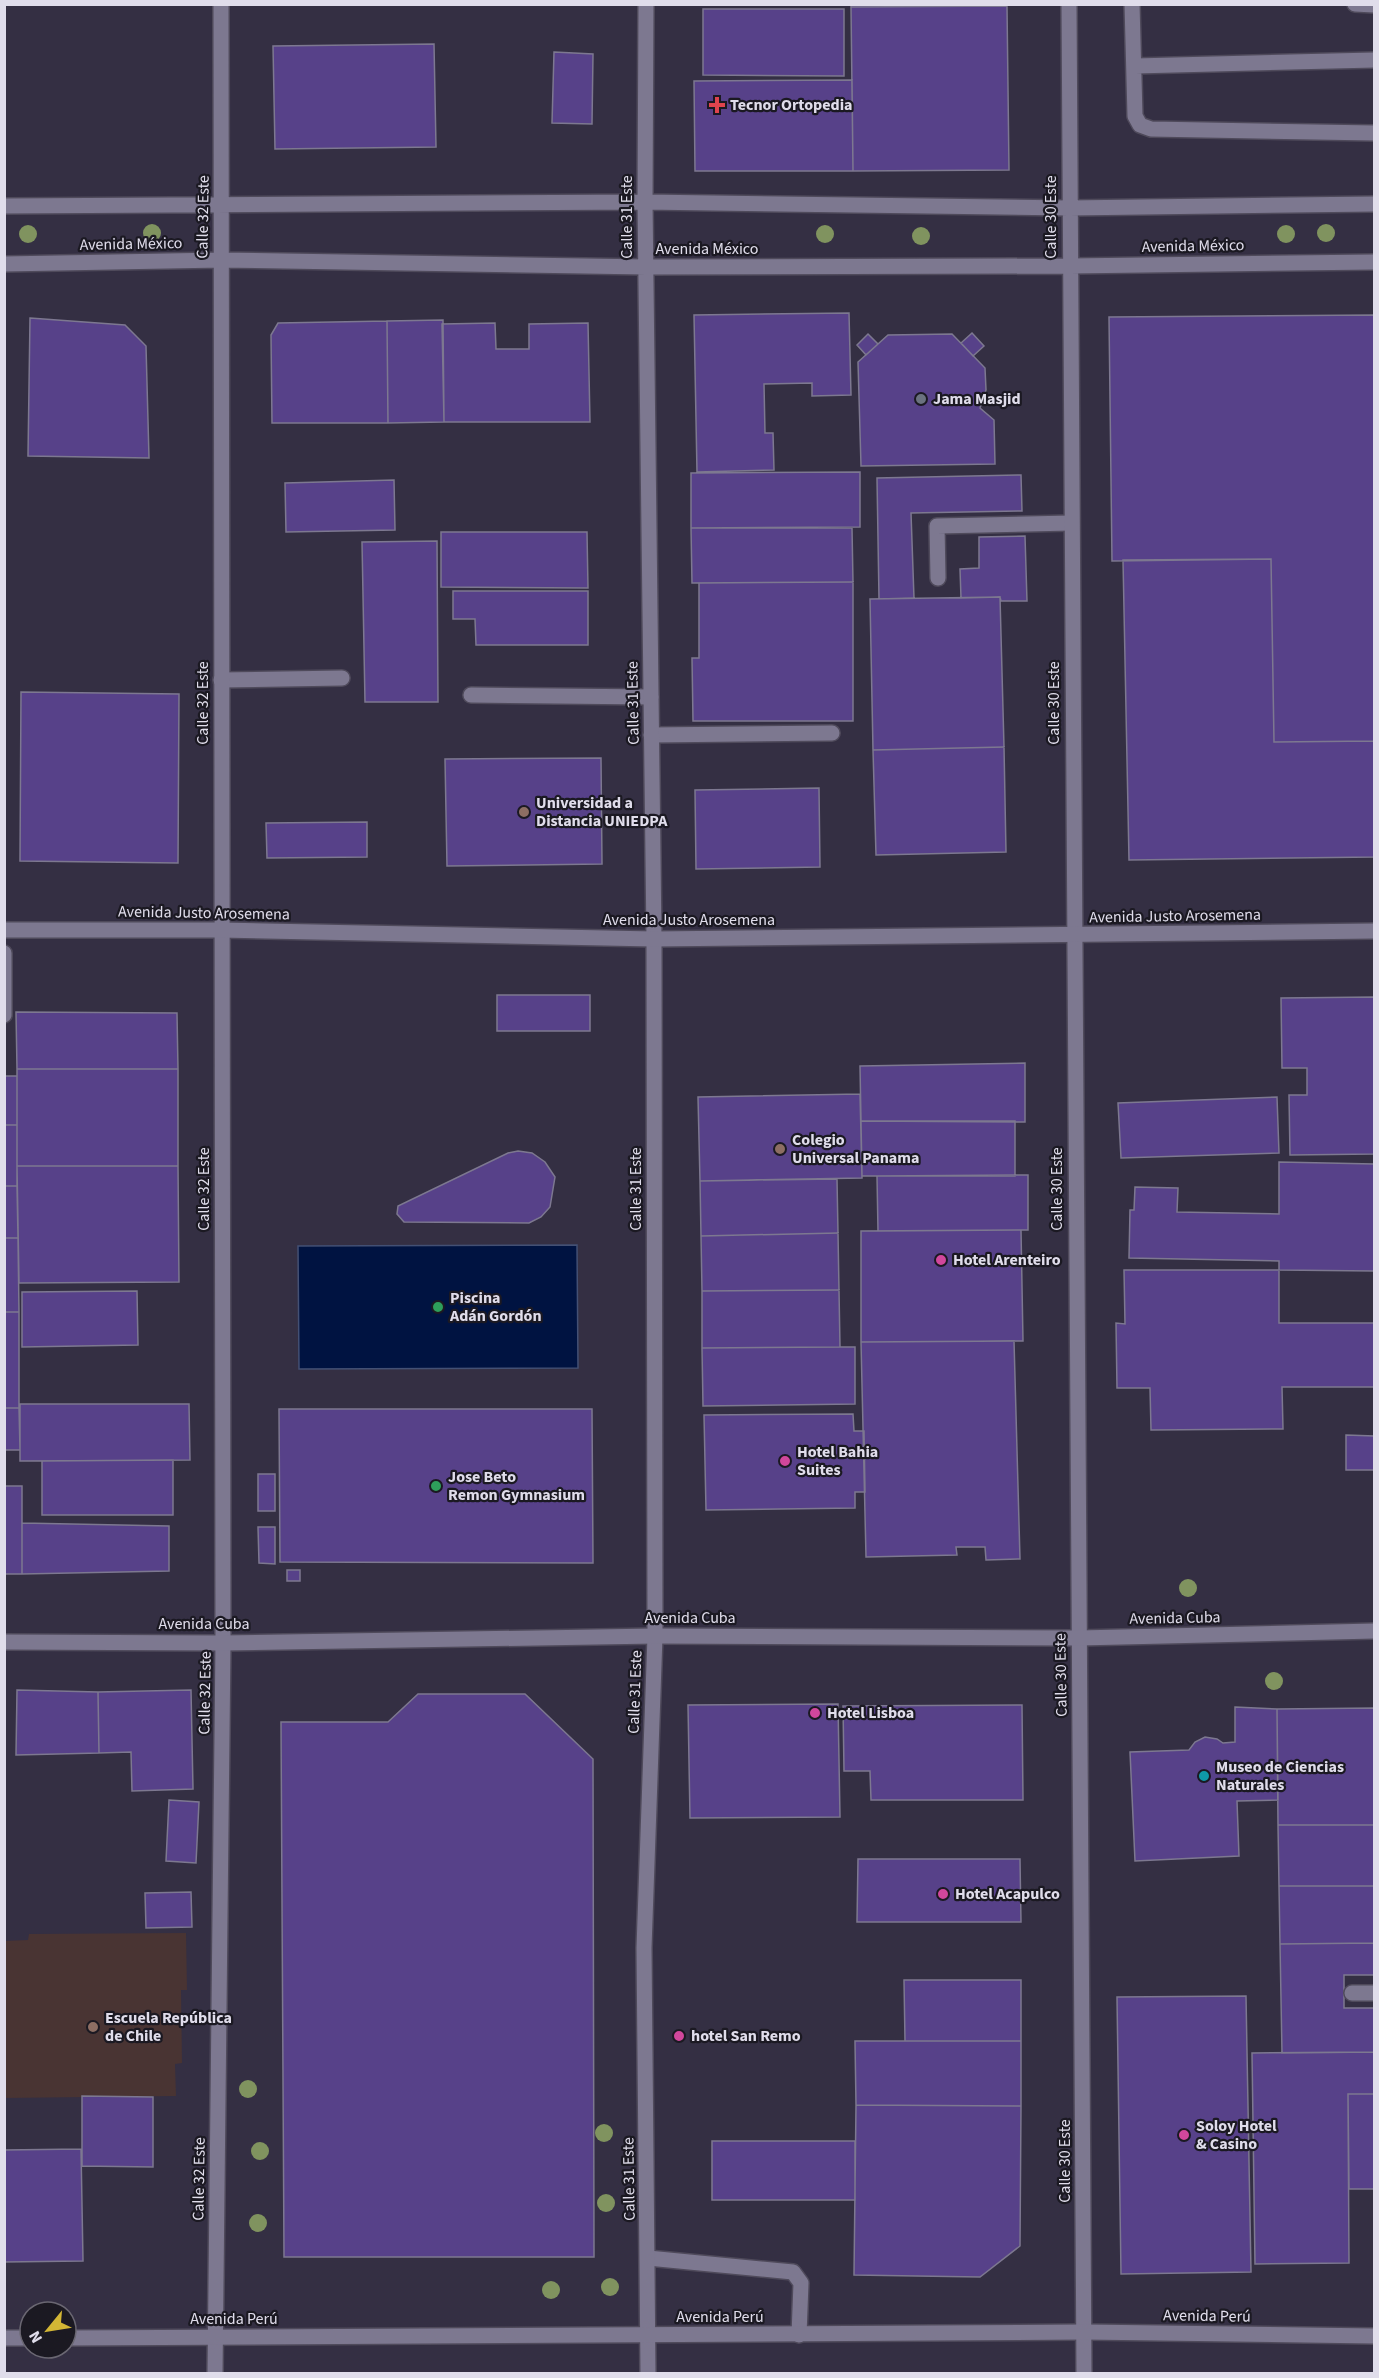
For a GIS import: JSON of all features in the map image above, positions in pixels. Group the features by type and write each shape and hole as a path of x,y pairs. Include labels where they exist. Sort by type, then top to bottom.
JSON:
{"street":[{"name":"Calle 32 Este","path":"215,2373 223,1643 221,4"},
{"name":"Calle 31 Este","path":"646,4 645,202 654,939 655,1636 644,1948 648,2373"},
{"name":"Calle 30 Este","path":"1069,4 1073,936 1084,2373"},
{"path":"1132,4 1135,116 1140,125 1151,129 1374,133"},
{"path":"1355,4 1374,5"},
{"path":"1135,66 1374,60"},
{"path":"4,206 645,202 1069,208 1374,204"},
{"name":"Avenida México","path":"4,264 221,260 646,267 1070,266 1374,262"},
{"path":"938,578 937,526 1071,523"},
{"path":"221,680 342,678"},
{"path":"471,694 651,697"},
{"path":"651,735 832,733"},
{"name":"Avenida Justo Arosemena","path":"4,930 221,930 654,939 1374,931"},
{"path":"4,953 4,1015"},
{"name":"Avenida Cuba","path":"4,1642 223,1643 655,1636 1079,1638 1374,1631"},
{"path":"1352,1994 1374,1993"},
{"path":"648,2258 793,2272 801,2283 799,2335"},
{"name":"Avenida Perú","path":"78,2338 1084,2332 1374,2336"}],"shaded area":[{"name":"Escuela República de Chile","path":"186,1933 187,1990 181,1990 182,2063 175,2064 176,2096 5,2098 4,1941 28,1940 29,1934"}],"water":[{"name":"Piscina Adán Gordón","path":"577,1245 578,1368 299,1369 298,1246"}],"building":[{"path":"851,4 1007,4 1007,6 851,7"},
{"path":"1007,6 1009,170 853,171 851,7"},
{"path":"703,9 844,9 844,76 703,75"},
{"path":"434,44 436,147 275,149 273,46"},
{"path":"554,52 593,54 592,124 552,123"},
{"path":"852,80 853,171 695,171 694,81"},
{"path":"849,313 851,395 812,396 812,383 764,384 765,433 773,433 774,470 697,472 694,315"},
{"path":"1374,315 1374,741 1274,742 1271,559 1112,561 1109,317"},
{"path":"30,318 125,325 146,346 149,458 28,456"},
{"path":"443,320 444,422 388,423 387,321"},
{"path":"387,321 388,423 272,423 271,335 278,323"},
{"path":"495,323 496,349 529,349 529,324 588,323 590,422 444,422 442,324"},
{"path":"972,333 984,346 973,356 961,343"},
{"path":"868,334 878,344 866,355 857,345"},
{"name":"Jama Masjid","path":"952,334 985,368 986,390 980,408 994,420 995,464 861,466 858,362 888,335"},
{"path":"860,472 860,527 691,528 691,473"},
{"path":"1021,475 1022,511 911,513 914,598 879,599 877,478"},
{"path":"394,480 395,530 286,532 285,483"},
{"path":"691,528 852,528 853,582 692,583"},
{"path":"441,532 587,532 588,588 441,587"},
{"path":"1025,536 1027,601 1001,601 1000,597 961,598 960,569 979,568 979,537"},
{"path":"437,541 438,702 365,702 362,542"},
{"path":"1271,559 1274,742 1374,741 1374,857 1129,860 1123,560"},
{"path":"853,582 853,721 693,721 692,658 699,658 699,583"},
{"path":"453,591 588,591 588,645 476,645 475,619 453,619"},
{"path":"1000,597 1004,747 873,750 870,599"},
{"path":"21,692 179,694 178,863 20,861"},
{"path":"1004,747 1006,852 876,855 873,750"},
{"name":"Universidad a Distancia UNIEDPA","path":"601,758 602,864 447,866 445,759"},
{"path":"819,788 820,867 696,869 695,790"},
{"path":"367,822 367,857 267,858 266,823"},
{"path":"497,995 590,995 590,1031 497,1031"},
{"path":"1374,997 1374,1154 1290,1155 1289,1095 1307,1095 1307,1068 1282,1068 1281,998"},
{"path":"16,1012 177,1013 178,1069 17,1069"},
{"path":"1025,1063 1025,1122 861,1121 860,1066"},
{"path":"17,1069 178,1069 178,1166 17,1166"},
{"path":"4,1076 17,1076 17,1125 4,1125"},
{"name":"Colegio Universal Panama","path":"860,1094 862,1178 700,1181 698,1097"},
{"path":"1277,1097 1279,1153 1121,1158 1118,1103"},
{"path":"861,1121 1015,1121 1015,1176 862,1176"},
{"path":"4,1125 17,1125 17,1186 4,1186"},
{"path":"518,1151 532,1153 545,1162 555,1177 550,1207 541,1217 529,1223 404,1222 397,1214 398,1206 508,1153"},
{"path":"1279,1162 1374,1164 1374,1271 1279,1270 1279,1261 1129,1258 1130,1210 1134,1210 1135,1187 1178,1188 1177,1212 1279,1214"},
{"path":"17,1166 178,1166 179,1282 19,1283"},
{"path":"1028,1175 1028,1230 878,1231 877,1176"},
{"path":"837,1179 838,1233 701,1236 700,1181"},
{"path":"4,1186 17,1186 18,1238 4,1238"},
{"name":"Hotel Arenteiro","path":"1021,1230 1023,1341 861,1342 861,1231"},
{"path":"838,1233 839,1290 702,1291 701,1236"},
{"path":"4,1238 18,1238 19,1312 4,1312"},
{"path":"1124,1270 1279,1270 1279,1323 1374,1323 1374,1387 1282,1387 1283,1429 1151,1430 1150,1388 1117,1388 1116,1323 1125,1324"},
{"path":"839,1290 840,1347 702,1348 702,1291"},
{"path":"137,1291 138,1345 22,1347 22,1292"},
{"path":"4,1312 19,1312 19,1408 4,1408"},
{"path":"1014,1341 1020,1559 986,1560 985,1547 956,1547 957,1555 866,1557 861,1342"},
{"path":"855,1347 855,1404 703,1406 702,1348"},
{"path":"20,1404 189,1404 190,1460 20,1461"},
{"path":"4,1408 19,1408 20,1450 4,1450"},
{"name":"Jose Beto Remon Gymnasium","path":"279,1409 592,1409 593,1563 280,1562"},
{"name":"Hotel Bahia Suites","path":"853,1414 854,1431 864,1431 865,1492 855,1492 855,1508 706,1510 704,1415"},
{"path":"1346,1435 1374,1436 1374,1470 1346,1470"},
{"path":"173,1460 173,1515 42,1515 42,1461"},
{"path":"258,1474 275,1474 275,1511 258,1511"},
{"path":"4,1486 22,1486 22,1574 4,1574"},
{"path":"22,1523 169,1526 169,1571 22,1574"},
{"path":"258,1527 275,1527 275,1564 259,1563"},
{"path":"287,1570 300,1570 300,1581 287,1581"},
{"path":"17,1690 98,1692 99,1753 16,1755"},
{"path":"191,1690 193,1789 132,1791 131,1752 99,1753 98,1692"},
{"path":"418,1694 525,1694 593,1759 594,2257 284,2257 281,1722 388,1722"},
{"path":"838,1704 840,1817 690,1818 688,1705"},
{"path":"1022,1705 1023,1800 871,1800 870,1771 844,1771 843,1706"},
{"name":"Museo de Ciencias Naturales","path":"1235,1707 1277,1709 1278,1800 1237,1801 1239,1856 1135,1861 1130,1752 1189,1750 1195,1742 1205,1737 1217,1739 1223,1743 1235,1742"},
{"path":"1374,1708 1374,1825 1278,1825 1277,1709"},
{"path":"169,1800 199,1802 196,1863 166,1861"},
{"path":"1278,1825 1374,1825 1374,1886 1279,1886"},
{"path":"858,1859 1020,1859 1021,1922 857,1922"},
{"path":"1279,1886 1374,1886 1374,1943 1280,1944"},
{"path":"191,1892 192,1927 146,1928 145,1893"},
{"path":"1374,1943 1374,1975 1344,1975 1344,2008 1374,2008 1374,2052 1282,2053 1280,1944"},
{"path":"904,1980 1021,1980 1021,2041 905,2041"},
{"name":"Soloy Hotel & Casino","path":"1246,1996 1251,2272 1121,2274 1117,1997"},
{"path":"855,2041 1021,2041 1021,2106 856,2105"},
{"path":"1374,2052 1374,2094 1348,2094 1349,2263 1255,2264 1252,2053"},
{"path":"1348,2094 1374,2094 1374,2189 1349,2189"},
{"path":"82,2096 153,2097 153,2167 82,2166"},
{"path":"856,2105 1021,2106 1020,2246 980,2277 854,2275"},
{"path":"712,2141 855,2141 855,2200 712,2200"},
{"path":"81,2149 83,2261 4,2262 4,2150"}],"place":[{"name":"Tecnor Ortopedia","path":"717,105"},
{"name":"Jama Masjid","path":"921,399"},
{"name":"Universidad a Distancia UNIEDPA","path":"524,812"},
{"name":"Colegio Universal Panama","path":"780,1149"},
{"name":"Hotel Arenteiro","path":"941,1260"},
{"name":"Piscina Adán Gordón","path":"438,1307"},
{"name":"Hotel Bahia Suites","path":"785,1461"},
{"name":"Jose Beto Remon Gymnasium","path":"436,1486"},
{"name":"Hotel Lisboa","path":"815,1713"},
{"name":"Museo de Ciencias Naturales","path":"1204,1776"},
{"name":"Hotel Acapulco","path":"943,1894"},
{"name":"Escuela República de Chile","path":"93,2027"},
{"name":"hotel San Remo","path":"679,2036"},
{"name":"Soloy Hotel & Casino","path":"1184,2135"}]}
